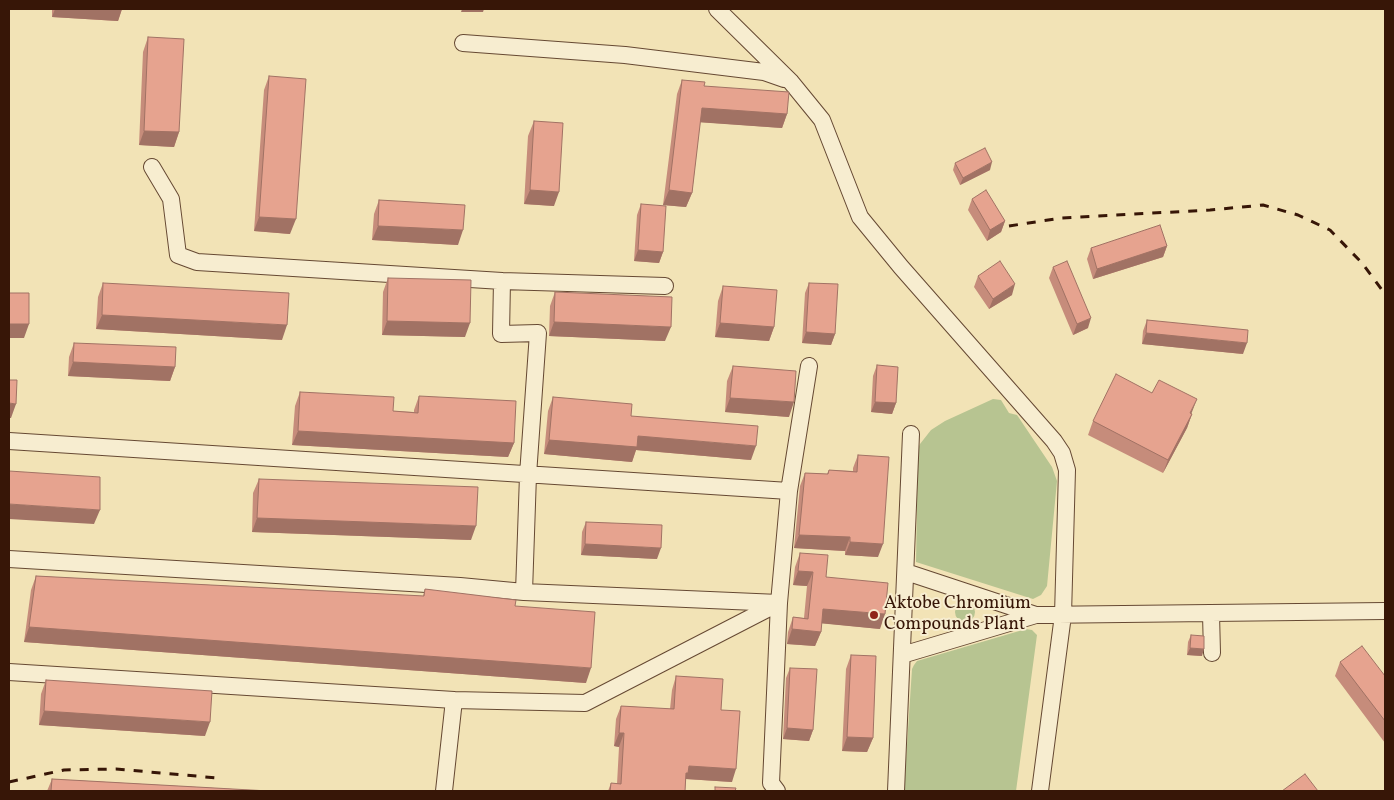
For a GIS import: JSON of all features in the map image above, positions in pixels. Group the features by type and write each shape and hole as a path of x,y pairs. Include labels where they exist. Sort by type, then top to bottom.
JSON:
{"street":[{"path":"717,9 791,82 822,120 860,217 901,267 1054,440 1062,453 1067,470 1063,615 1040,791"},
{"path":"463,43 624,55 755,70 791,82"},
{"path":"152,167 171,200 178,255 197,262 502,281 665,286"},
{"path":"502,281 501,334 538,333 528,476 524,592"},
{"path":"777,791 771,783 779,603 789,491 809,366"},
{"path":"896,791 912,434"},
{"path":"9,441 528,476 789,491"},
{"path":"9,558 460,586 524,592 779,603"},
{"path":"906,572 1036,615"},
{"path":"9,672 454,700 585,703 779,603"},
{"path":"902,655 1036,615 1385,611"},
{"path":"1211,614 1212,653"},
{"path":"444,791 454,700"}],"green space":[{"path":"993,399 1001,400 1009,413 1017,415 1052,467 1057,481 1047,586 1041,595 1033,599 916,562 918,449 920,444 931,430 945,421"},
{"path":"965,602 972,605 975,612 972,619 965,622 958,619 955,612 958,605"},
{"path":"1026,629 1032,630 1037,635 1016,791 904,791 912,669 917,661"}],"building":[{"path":"148,37 184,39 179,132 144,131"},
{"path":"269,76 306,79 296,219 259,217"},
{"path":"682,80 705,82 704,86 789,92 787,114 702,108 692,193 669,190"},
{"path":"534,121 563,123 559,192 530,190"},
{"path":"985,148 992,162 963,178 955,163"},
{"path":"986,190 1005,221 990,230 972,199"},
{"path":"379,200 465,205 463,230 378,226"},
{"path":"641,204 666,206 663,252 638,250"},
{"path":"1160,225 1167,246 1097,269 1091,248"},
{"path":"1000,261 1015,284 993,299 978,276"},
{"path":"1067,261 1091,318 1077,324 1053,267"},
{"path":"388,278 471,280 470,323 387,321"},
{"path":"103,283 289,293 287,325 102,315"},
{"path":"809,283 838,284 835,334 806,332"},
{"path":"723,286 777,290 774,327 720,323"},
{"path":"555,292 672,297 671,327 554,322"},
{"path":"9,293 29,293 29,324 9,324"},
{"path":"1147,320 1248,330 1247,343 1146,333"},
{"path":"74,343 176,347 175,367 73,362"},
{"path":"877,365 898,367 896,403 875,402"},
{"path":"733,366 796,371 794,402 730,398"},
{"path":"1116,374 1152,393 1159,380 1197,399 1190,413 1192,414 1168,460 1093,421"},
{"path":"9,380 17,380 16,404 9,403"},
{"path":"300,392 394,397 393,411 418,413 419,396 516,401 514,443 298,431"},
{"path":"553,397 632,404 631,416 758,426 756,446 638,436 637,447 549,440"},
{"path":"858,455 889,457 883,544 850,542 850,537 799,535 805,473 828,474 829,470 857,472"},
{"path":"9,471 100,477 100,510 9,504"},
{"path":"259,479 478,487 476,526 257,518"},
{"path":"586,522 662,525 661,548 585,544"},
{"path":"800,553 828,555 826,577 888,583 885,614 823,609 821,632 792,629 793,617 808,619 813,572 798,571"},
{"path":"36,576 424,596 425,589 516,600 515,606 595,612 591,668 29,627"},
{"path":"1191,635 1204,636 1204,649 1190,648"},
{"path":"1362,646 1385,676 1385,721 1340,662"},
{"path":"851,655 876,656 873,738 847,737"},
{"path":"790,668 817,669 813,730 787,728"},
{"path":"676,676 723,679 721,710 740,711 736,769 689,766 688,773 686,773 685,791 610,791 611,783 621,784 624,733 619,733 621,706 674,709"},
{"path":"46,680 212,691 210,722 44,711"},
{"path":"1305,774 1318,791 1282,791"},
{"path":"52,779 269,791 51,791"},
{"path":"715,787 736,788 735,791 715,791"}],"railway":[{"path":"1009,226 1061,218 1210,210 1263,205 1298,215 1330,230 1362,263 1385,294"},
{"path":"9,782 64,770 116,769 218,778"}],"place":[{"name":"Aktobe Chromium Compounds Plant","path":"874,615"}]}
